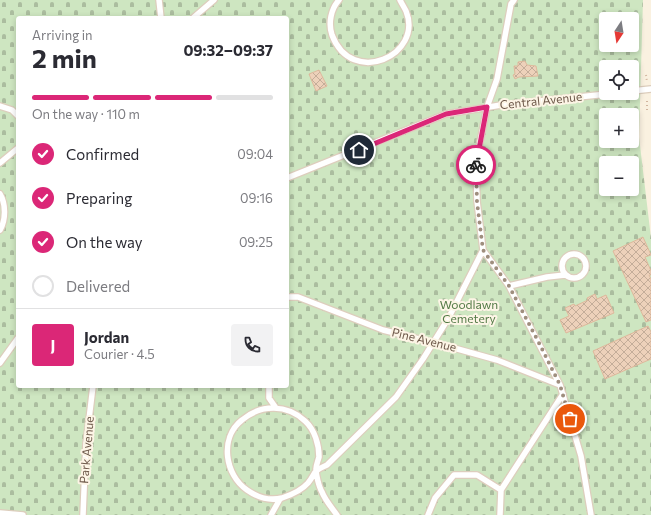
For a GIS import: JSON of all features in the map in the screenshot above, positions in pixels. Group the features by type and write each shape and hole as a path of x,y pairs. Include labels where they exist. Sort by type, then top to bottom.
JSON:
{"lane":[{"path":"159,0 161,16"},
{"path":"195,16 214,0"},
{"path":"339,0 335,5 331,17 331,31 336,44 349,56 366,62 385,59 391,56 401,46 407,34 408,26 406,12 400,0"},
{"path":"514,0 511,4 497,79 487,107 476,162 477,202 483,250 509,286 560,385 581,456 591,515"},
{"path":"639,90 651,89"},
{"name":"Central Avenue","path":"289,177 446,114 487,107 599,95"},
{"path":"0,106 12,110 16,114"},
{"path":"0,163 16,150"},
{"path":"0,194 3,199 4,213 0,230"},
{"path":"316,470 327,465 396,397 448,320 483,250"},
{"path":"509,286 547,277 565,275 573,278 581,276 586,269 583,258 572,254 566,258 562,264 565,275"},
{"name":"Pine Avenue","path":"289,297 298,297 383,330 497,360 560,385"},
{"path":"0,363 16,341"},
{"name":"Park Avenue","path":"82,515 86,444 93,388"},
{"path":"269,388 269,398 276,408"},
{"path":"500,515 501,490 563,394"},
{"path":"276,408 292,412 305,421 310,427 317,441 319,457 316,470 308,483 295,493 280,498 264,498 254,495 241,486 232,474 227,458 227,448 232,433 241,420 261,409 276,408"},
{"path":"316,470 322,493 337,515"},
{"path":"428,515 435,498 454,475 477,475 501,490"},
{"path":"271,515 280,498"},
{"path":"0,513 23,515"}],"path":[{"path":"646,75 647,82"},
{"path":"647,101 647,113"}],"green space":[{"name":"Woodlawn Cemetery","path":"0,0 643,0 639,137 651,238 651,515 0,515"}],"building":[{"path":"525,61 527,65 536,66 538,76 519,77 515,79 513,75 515,74 514,66 518,66 518,62"},
{"path":"319,70 327,86 316,91 309,74"},
{"path":"643,237 651,255 645,257 651,271 651,275 649,275 651,279 651,320 646,322 613,251"},
{"path":"595,294 597,299 606,295 614,313 566,333 560,320 569,316 565,308 574,304 575,306 588,300 587,298"},
{"path":"648,326 651,332 651,359 605,379 593,351"}],"way so far":[{"path":"476,165 477,202 483,250 509,286 538,341 560,385 570,419"}],"route":[{"path":"359,150 446,114 487,107 476,165"}]}
